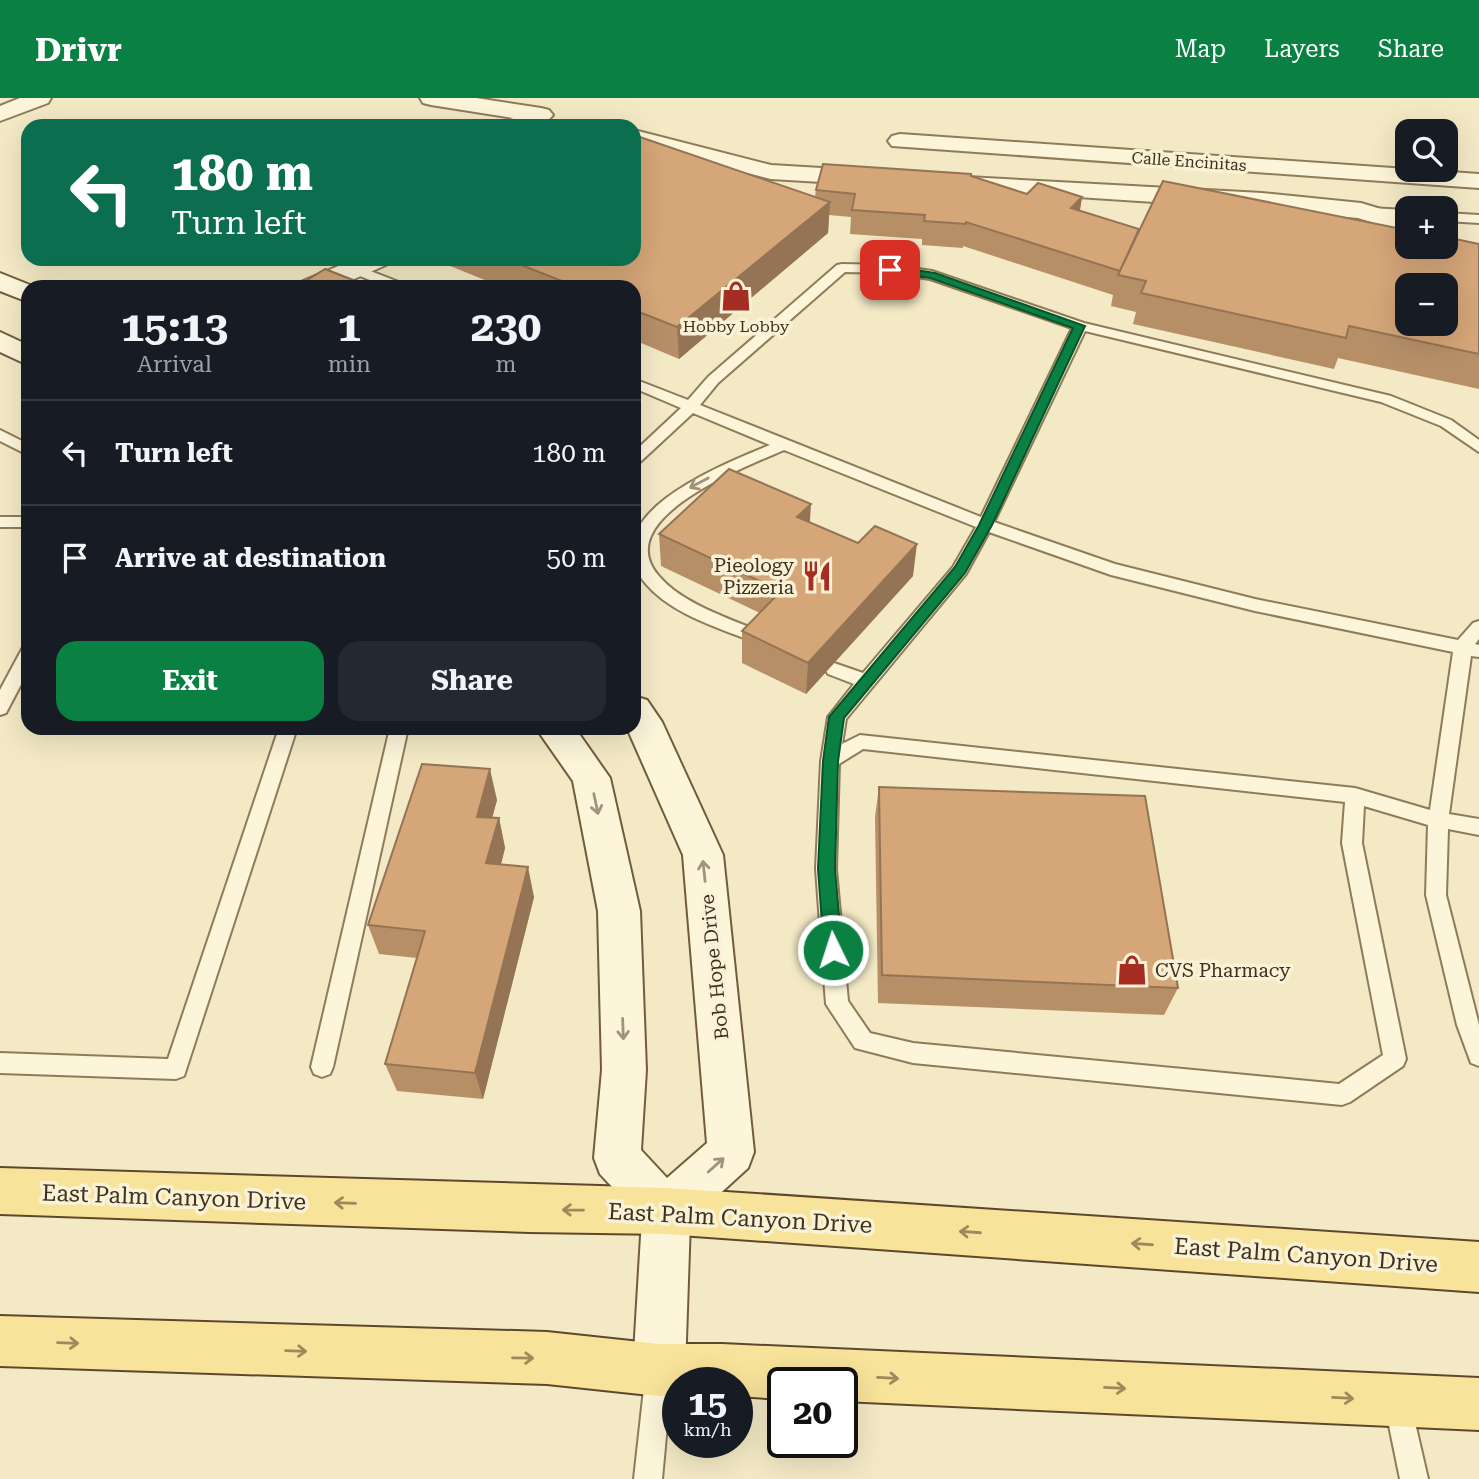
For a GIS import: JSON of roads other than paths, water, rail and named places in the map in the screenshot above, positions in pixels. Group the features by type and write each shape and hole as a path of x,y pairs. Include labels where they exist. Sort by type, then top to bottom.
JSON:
{"main road":[{"name":"East Palm Canyon Drive","path":"0,1191 515,1209 666,1211 1479,1267"},
{"path":"0,1341 547,1358 659,1370 722,1370 1479,1404"}],"street":[{"path":"0,114 40,98"},
{"path":"424,104 541,115 530,119"},
{"path":"641,139 771,172 894,179"},
{"name":"Calle Encinitas","path":"900,141 1479,181"},
{"path":"922,181 1262,201 1361,212 1395,222"},
{"path":"329,280 361,266"},
{"path":"0,281 21,291"},
{"path":"0,341 21,352"},
{"name":"Bob Hope Drive","path":"641,720 649,732 703,855 724,1056 730,1152 666,1211"},
{"path":"560,735 591,778 619,911 624,1070 617,1158 666,1211 659,1370"}],"lane":[{"path":"1361,212 1395,213"},
{"path":"1458,218 1479,219"},
{"path":"369,266 389,280"},
{"path":"641,453 691,407 713,380 842,268 932,275 1080,326 1387,399 1446,423 1479,447"},
{"path":"1080,326 985,525 960,570 837,717 830,761 826,869 837,1004 863,1041 913,1053 1342,1095 1395,1059 1352,843 1355,796"},
{"path":"641,386 935,507 1111,569 1255,605 1471,649"},
{"path":"0,435 21,446"},
{"path":"641,538 650,522 667,503 694,485 783,444"},
{"path":"0,523 21,522"},
{"path":"641,563 649,577 682,602 769,641"},
{"path":"1479,627 1471,649 1437,820 1436,895 1468,1025 1479,1056"},
{"path":"0,708 21,667"},
{"path":"834,669 865,681"},
{"path":"0,1063 176,1069 286,735"},
{"path":"322,1067 397,735"},
{"path":"830,761 860,742 1355,796 1437,820 1479,827"},
{"path":"648,1479 659,1370"},
{"path":"1397,1401 1414,1479"}],"place":[{"name":"Hobby Lobby","path":"736,296"},
{"name":"Pieology Pizzeria","path":"817,576"},
{"name":"CVS Pharmacy","path":"1132,970"}]}
